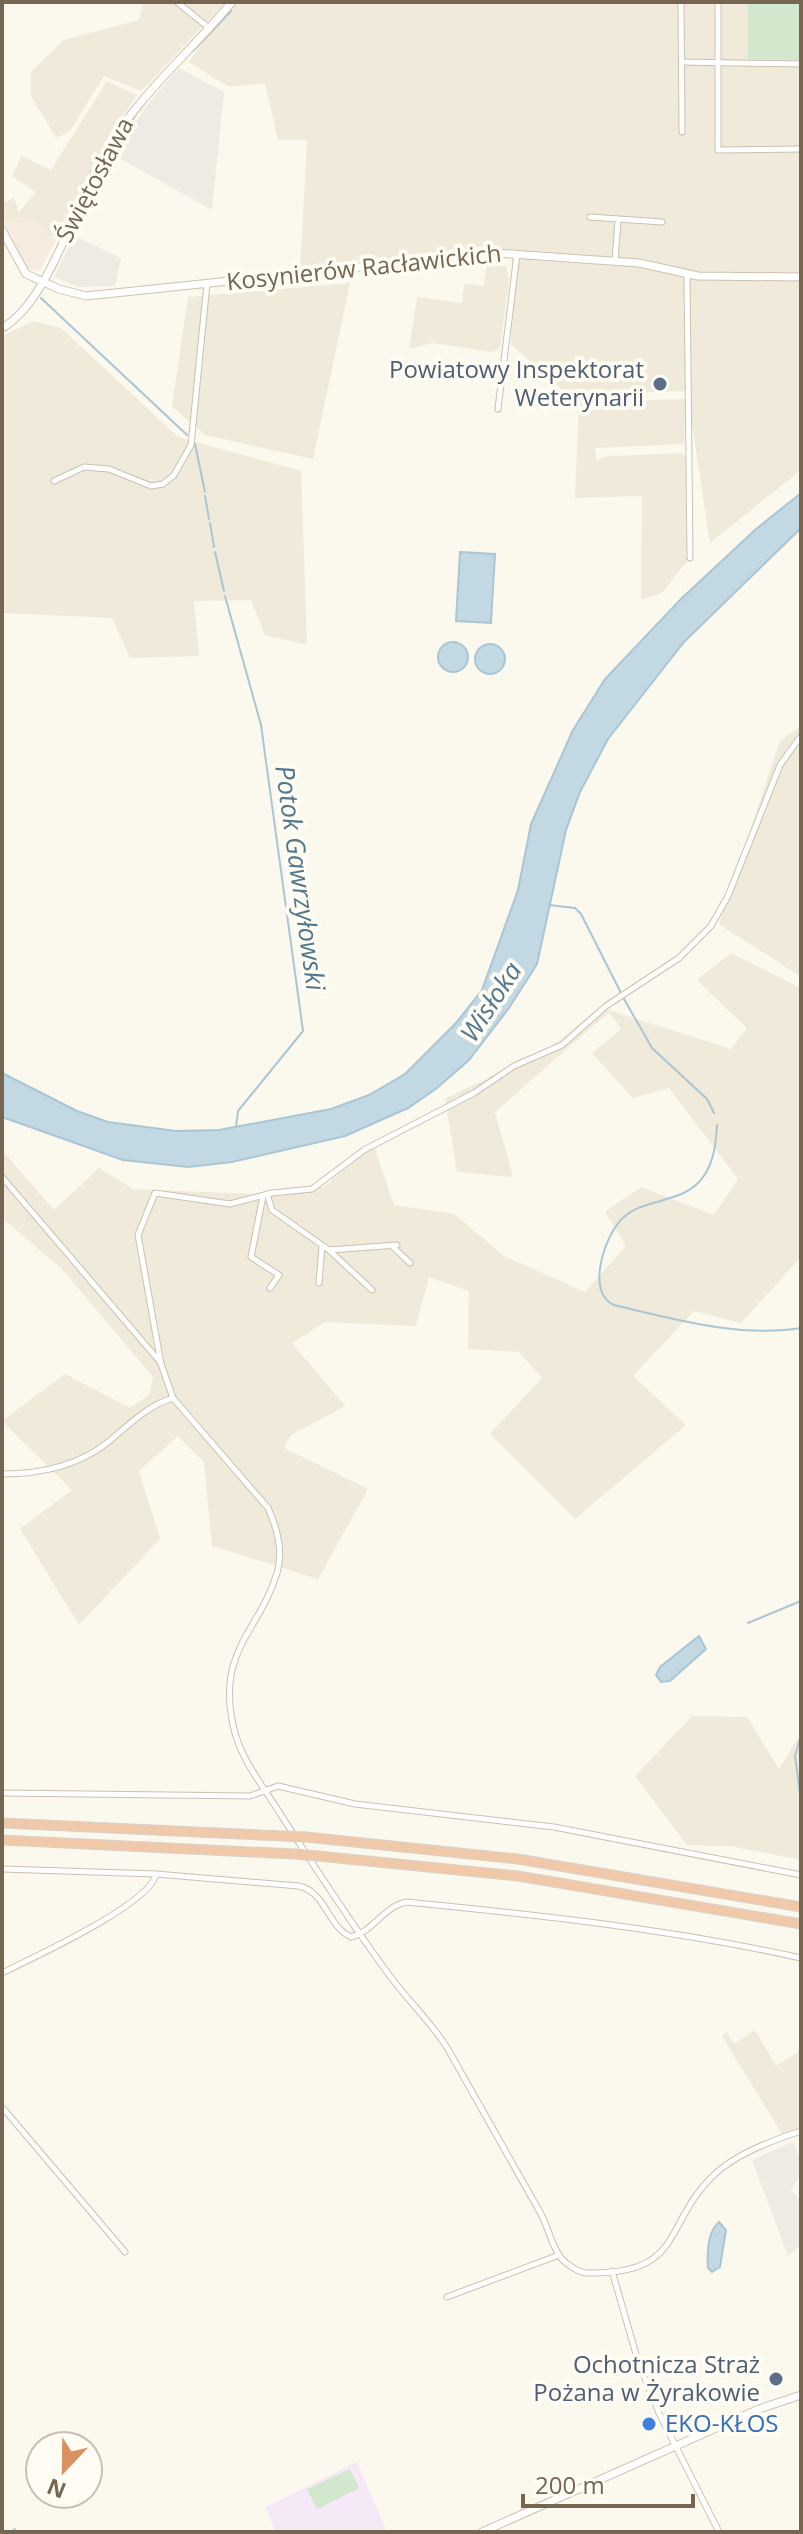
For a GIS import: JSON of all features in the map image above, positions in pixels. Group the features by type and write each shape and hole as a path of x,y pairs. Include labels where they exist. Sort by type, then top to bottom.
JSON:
{"highway":[{"path":"2,1823 306,1837 518,1859 801,1907"},
{"path":"2,1840 138,1844 295,1854 530,1878 801,1924"}],"street":[{"path":"177,2 209,28"},
{"name":"Świętosława","path":"2,328 23,313 43,283 90,180 120,128 158,79 232,2"},
{"path":"681,2 682,132"},
{"path":"718,2 718,150 801,149"},
{"path":"682,62 801,64"},
{"path":"590,217 662,222"},
{"path":"615,261 618,220"},
{"path":"2,230 24,272 43,283"},
{"name":"Kosynierów Racławickich","path":"43,283 86,296 485,253 615,261 687,274 801,277"},
{"path":"498,409 517,253"},
{"path":"687,274 690,558"},
{"path":"54,481 77,468 94,467 157,486 174,475 191,445 207,283"},
{"path":"801,736 780,765 722,908 707,932 679,958 599,1011 556,1049 514,1066 474,1093 364,1150 319,1186 303,1191 265,1194 230,1204 159,1192 152,1196 138,1235 161,1364 173,1398 268,1508 276,1528 280,1551 277,1573 244,1635 233,1665 229,1693 236,1740 265,1791 361,1934 443,2041 546,2222 559,2255 582,2273 612,2271 663,2253 700,2190 722,2168 801,2131"},
{"path":"2,1177 161,1364"},
{"path":"265,1194 272,1210 329,1250 372,1290"},
{"path":"265,1194 251,1257 279,1275 270,1288"},
{"path":"319,1283 322,1246"},
{"path":"329,1250 395,1246 410,1263"},
{"path":"2,1474 36,1472 75,1461 100,1448 155,1405 173,1398"},
{"path":"2,1793 250,1796 278,1786 355,1804 554,1827 801,1875"},
{"path":"2,1869 156,1874 308,1888 318,1895 346,1936 361,1934 392,1906 406,1902 543,1914 739,1944 801,1958"},
{"path":"2,1973 106,1920 153,1885 156,1874"},
{"path":"2,2107 125,2252"},
{"path":"447,2297 559,2255"},
{"path":"612,2271 638,2361 673,2446 719,2532"},
{"path":"482,2532 759,2409 801,2395"}],"shaded area":[{"path":"143,2 226,2 141,91 104,76 70,131 56,138 31,96 31,72 64,40 139,20"},
{"path":"232,2 801,2 801,470 710,543 687,391 568,395 511,344 512,252 300,274 307,140 278,140 265,84 227,86 189,62"},
{"path":"179,68 224,92 212,210 114,155 148,104"},
{"path":"107,81 137,95 106,141 57,238 50,236 48,241 42,238 41,226 20,217 4,222 2,203 14,198 19,212 36,192 12,176 22,156 51,170"},
{"path":"19,217 41,226 45,231 42,238 57,238 40,270 28,269 4,222"},
{"path":"74,236 121,258 115,286 79,287 54,277"},
{"path":"486,266 506,266 509,280 500,348 492,352 432,343 409,349 417,297 462,303 464,284 484,286"},
{"path":"350,283 313,459 205,435 172,406 188,297"},
{"path":"33,321 61,328 178,437 301,471 307,645 265,635 251,600 194,601 199,656 130,658 112,618 2,613 2,336"},
{"path":"686,399 684,444 595,448 596,460 609,456 682,453 687,458 687,561 662,593 641,600 642,496 575,498 579,402"},
{"path":"801,726 801,977 719,924 780,741"},
{"path":"731,953 801,988 801,1257 741,1323 694,1311 633,1376 686,1425 575,1519 490,1434 542,1378 519,1352 468,1349 469,1291 429,1277 416,1326 325,1322 292,1343 345,1406 291,1435 284,1448 368,1489 318,1579 212,1546 204,1462 178,1436 139,1471 160,1539 79,1625 20,1529 72,1490 2,1421 65,1374 130,1408 150,1394 153,1377 61,1268 2,1218 2,1150 54,1210 99,1168 133,1189 257,1194 323,1187 374,1146 394,1205 454,1214 504,1256 585,1292 626,1246 605,1212 641,1187 714,1215 738,1179 669,1088 633,1098 592,1053 621,1029 609,1012 495,1112 513,1177 457,1172 445,1099 553,1046 599,1007 731,1049 747,1028 697,980"},
{"path":"692,1716 747,1717 779,1769 801,1733 801,1860 730,1846 687,1845 635,1776"},
{"path":"755,2030 776,2066 801,2050 801,2128 782,2134 722,2036 727,2032 734,2044"},
{"path":"793,2142 801,2160 801,2174 791,2190 801,2201 801,2245 788,2256 752,2160"},
{"path":"357,2462 387,2532 276,2532 265,2507"}],"green space":[{"path":"748,2 801,2 801,60 748,59"},
{"path":"350,2469 359,2488 317,2509 307,2489"}],"water":[{"name":"Wisłoka","path":"801,493 801,528 684,642 608,739 580,792 566,830 537,964 509,1008 469,1060 437,1088 408,1108 345,1136 232,1162 188,1167 123,1160 2,1117 2,1073 77,1111 108,1122 176,1131 219,1130 331,1109 369,1095 405,1074 456,1023 482,990 518,890 531,824 573,730 605,679 681,599 755,530"},
{"path":"460,552 495,554 491,623 456,621"},
{"path":"453,642 459,643 467,651 467,663 459,671 453,672 447,671 439,663 438,657 439,651 447,643"},
{"path":"490,644 496,645 504,653 504,665 496,673 490,674 484,673 476,665 475,659 476,653 484,645"},
{"path":"699,1636 706,1649 670,1681 661,1682 656,1675 660,1667"},
{"path":"719,2222 726,2230 720,2267 712,2272 708,2268 709,2243 712,2231"}],"waterway":[{"name":"Potok Gawrzyłowski","path":"193,51 231,11"},
{"name":"Potok Gawrzyłowski","path":"116,145 140,108"},
{"name":"Potok Gawrzyłowski","path":"88,196 112,151"},
{"name":"Potok Gawrzyłowski","path":"70,235 77,222"},
{"name":"Potok Gawrzyłowski","path":"53,271 57,263"},
{"name":"Potok Gawrzyłowski","path":"41,298 187,435"},
{"name":"Potok Gawrzyłowski","path":"195,444 205,492"},
{"name":"Potok Gawrzyłowski","path":"205,496 209,519"},
{"name":"Potok Gawrzyłowski","path":"210,523 214,547"},
{"name":"Potok Gawrzyłowski","path":"215,552 224,591"},
{"name":"Potok Gawrzyłowski","path":"225,596 261,725 303,1031 238,1111 236,1127"},
{"path":"549,905 575,908 581,914 621,993"},
{"path":"624,999 652,1048 707,1099 714,1113"},
{"path":"717,1125 713,1156 698,1183 681,1194 632,1211 617,1225 601,1262 599,1276 605,1298 614,1305 731,1329 801,1328"},
{"path":"748,1623 801,1601"},
{"path":"801,1736 795,1756 801,1800"},
{"path":"11,2532 15,2529"}],"place":[{"name":"Powiatowy Inspektorat Weterynarii","path":"660,384"},
{"name":"Ochotnicza Straż Pożana w Żyrakowie","path":"776,2379"},
{"name":"EKO-KŁOS","path":"649,2424"}]}
